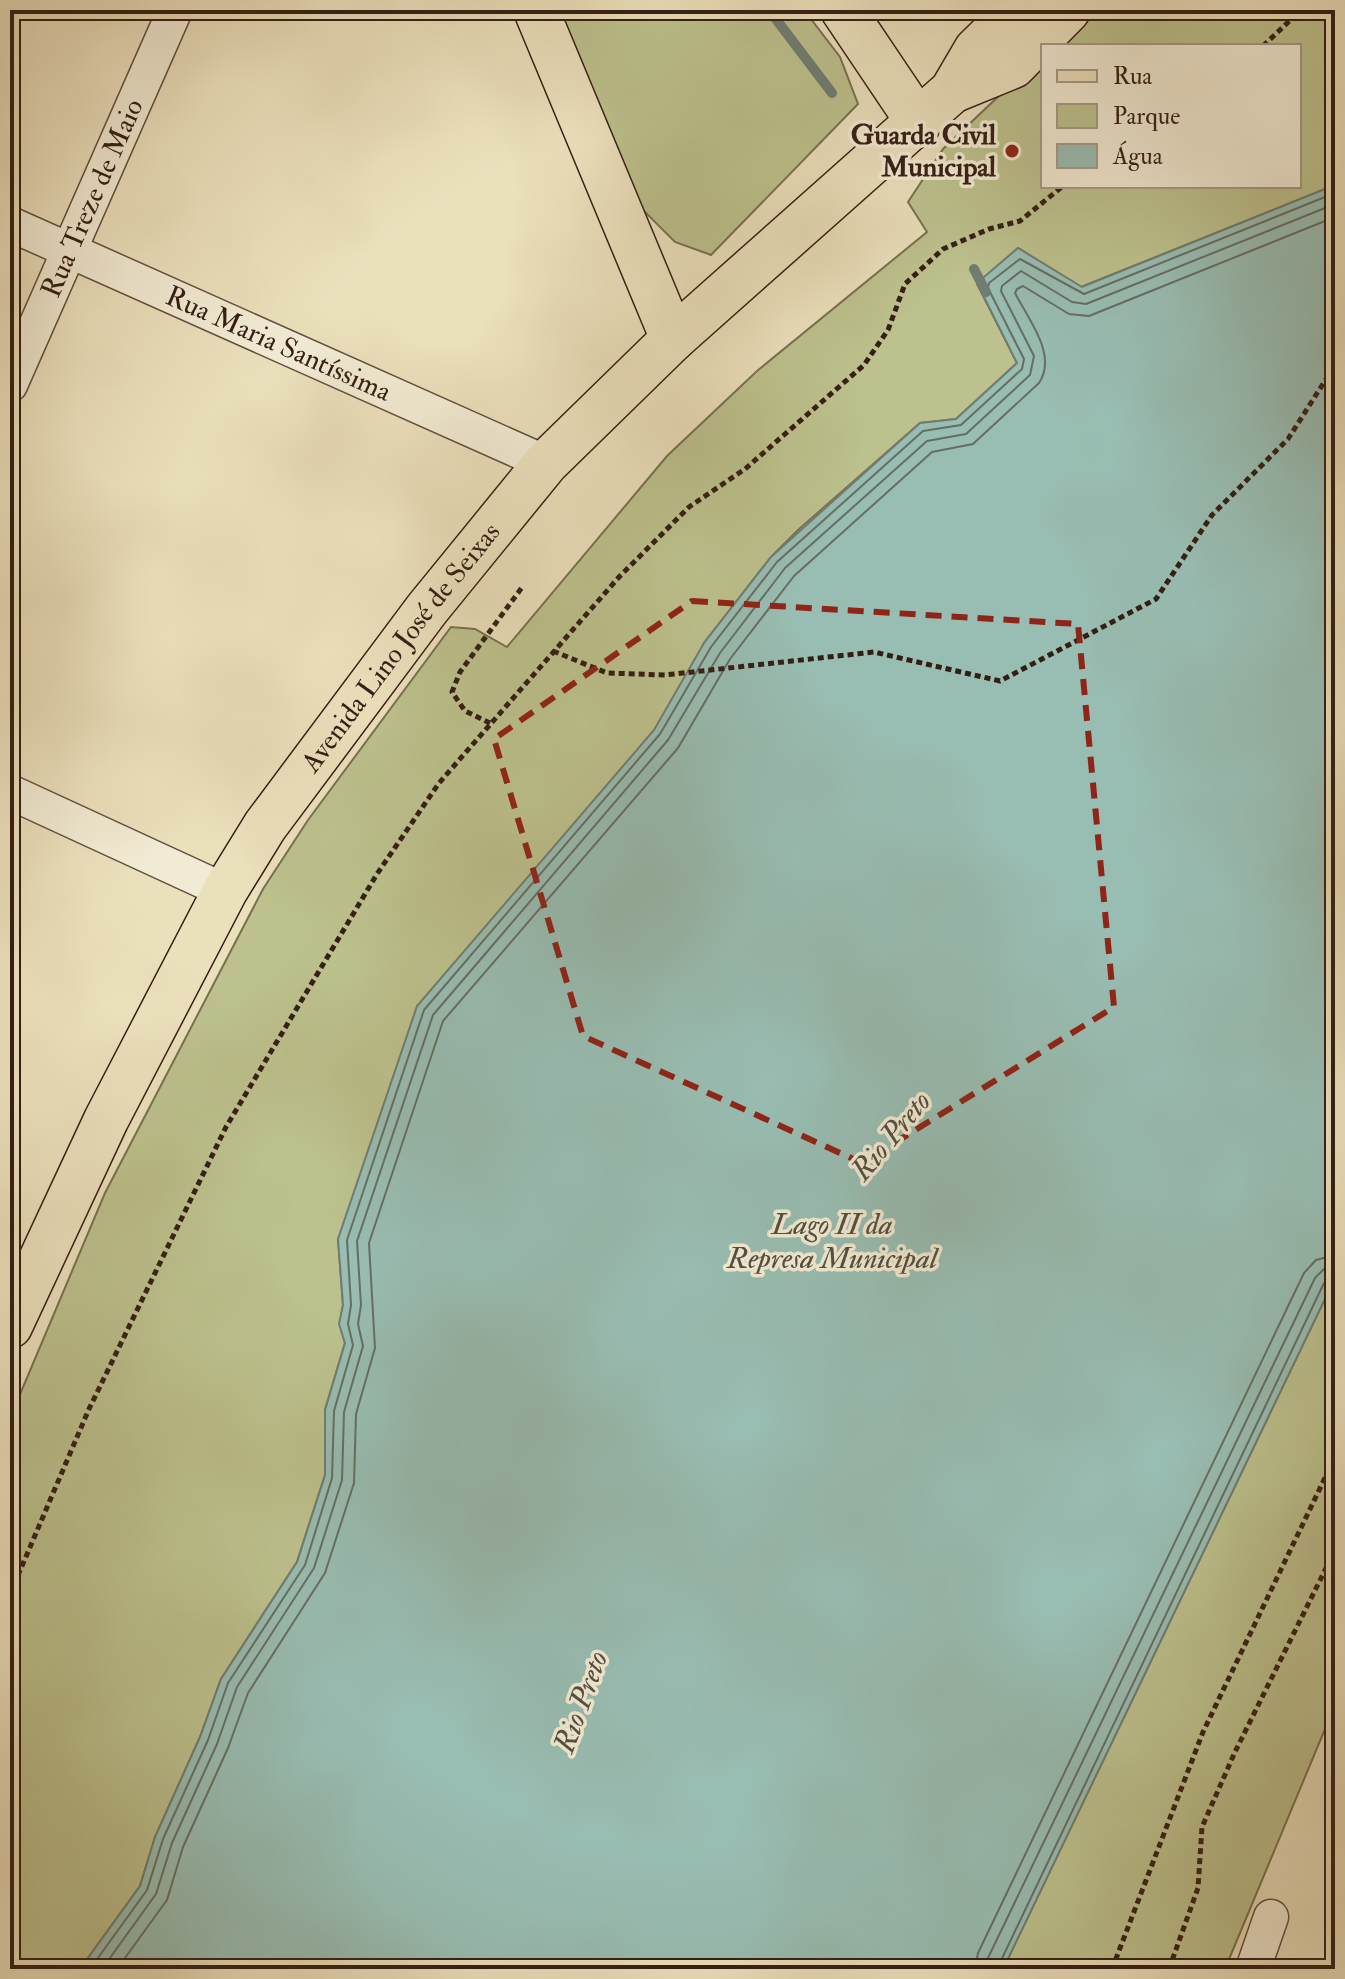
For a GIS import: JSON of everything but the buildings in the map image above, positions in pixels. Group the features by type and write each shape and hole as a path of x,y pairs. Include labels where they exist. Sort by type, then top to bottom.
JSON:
{"main road":[{"path":"536,10 673,339"},
{"path":"843,10 919,123"},
{"name":"Avenida Lino José de Seixas","path":"10,1326 106,1120 225,891 265,826 464,561 546,463 673,339 919,123 952,91 976,50 1017,10"},
{"name":"Avenida Lino José de Seixas","path":"952,91 1013,66 1068,10"}],"street":[{"name":"Rua Treze de Maio","path":"10,385 175,10"},
{"name":"Rua Maria Santíssima","path":"10,224 546,463"},
{"path":"10,792 225,891"},
{"path":"1253,1969 1271,1917"}],"path":[{"path":"1265,44 1301,10"},
{"path":"10,1594 89,1409 226,1127 377,874 439,783 619,577 689,507 745,469 864,365 888,330 905,284 943,249 989,229 1020,221 1061,188"},
{"path":"553,651 607,673 665,675 874,652 1000,681 1156,599 1212,515 1288,439 1335,365"},
{"path":"490,723 465,711 452,692 460,672 523,586"},
{"path":"1112,1969 1203,1732 1335,1457"},
{"path":"1169,1969 1198,1888 1202,1827 1235,1752 1335,1550"}],"highlighted area":[{"path":"692,601 1078,624 1114,1007 862,1163 583,1036 494,739"}],"green space":[{"path":"555,10 804,10 840,57 858,104 711,255 675,242 633,200"},
{"path":"1086,10 1335,10 1335,185 1081,287 1018,248 977,284 1017,363 956,419 920,423 798,530 771,557 704,643 683,684 338,1239 343,1305 340,1324 345,1343 325,1410 325,1475 297,1562 221,1679 200,1737 155,1837 140,1886 80,1969 10,1969 10,1418 105,1193 263,889 308,820 451,627 475,629 507,647 667,456 757,371 927,232 908,202 943,149 1041,56 1041,188 1301,188 1301,44 1053,44"},
{"path":"1335,1278 1335,1705 1225,1969 1003,1969"}],"water":[{"name":"Lago II da Represa Municipal","path":"1335,185 1335,1278 1003,1969 80,1969 140,1886 155,1837 200,1737 221,1679 297,1562 325,1475 325,1410 345,1343 339,1324 343,1305 338,1239 417,1006 654,730 704,643 771,557 920,423 956,419 1017,363 977,283 1018,248 1082,287"}],"waterway":[{"path":"769,10 832,93"},
{"path":"974,269 986,292"}],"place":[{"name":"Guarda Civil Municipal","path":"1012,151"}],"water label":[{"name":"Rio Preto","path":"891,1136"},
{"name":"Rio Preto","path":"581,1702"}]}
